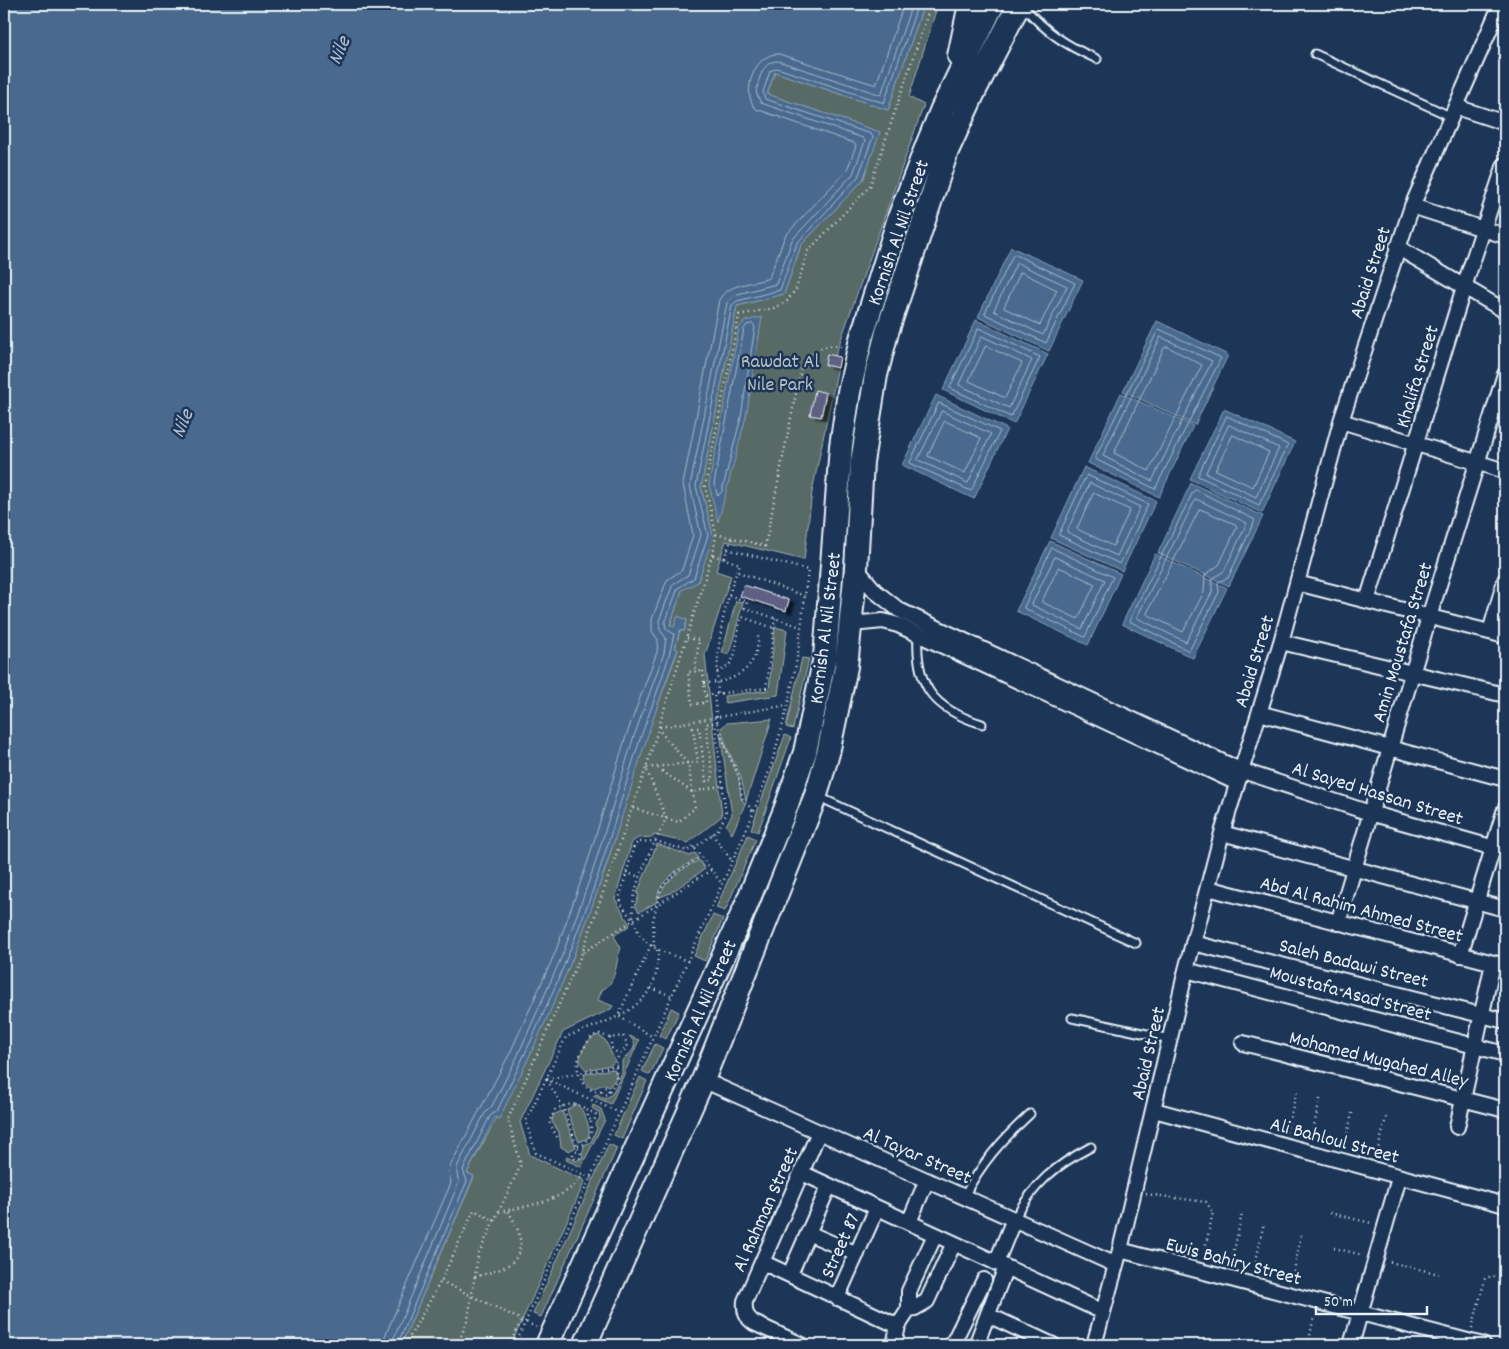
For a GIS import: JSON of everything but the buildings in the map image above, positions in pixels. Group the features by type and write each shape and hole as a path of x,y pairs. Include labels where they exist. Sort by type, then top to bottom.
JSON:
{"highway":[{"path":"958,74 960,48 970,4"},
{"name":"Kornish Al Nil Street","path":"549,1342 745,908 785,810 804,752 825,657 841,446 849,392 861,339 900,215 942,108 993,4"},
{"name":"Kornish Al Nil Street","path":"585,1345 703,1080 816,796 838,710 852,624 862,462 876,375 887,332 948,151 975,90 1020,4"},
{"path":"583,1270 583,1278 588,1285 595,1289 604,1289 611,1284"},
{"path":"549,1342 566,1337 578,1345"}],"street":[{"name":"Abaid Street","path":"1094,1345 1120,1250 1186,970 1222,832 1281,642 1341,421 1412,206 1501,4"},
{"path":"1454,112 1505,123"},
{"name":"Khalifa Street","path":"1367,601 1464,287 1505,164"},
{"path":"1412,206 1505,236"},
{"path":"1397,247 1505,311"},
{"name":"Amin Moustafa Street","path":"1338,922 1412,672 1505,374"},
{"path":"1341,421 1505,471"},
{"path":"856,568 875,591 899,610 1238,776"},
{"path":"1490,632 1505,580"},
{"path":"1297,584 1505,636"},
{"path":"852,624 883,621 918,634 1238,776"},
{"path":"1281,642 1412,672 1505,696"},
{"path":"1258,712 1505,779"},
{"name":"Al Sayed Hassan Street","path":"1238,776 1499,849"},
{"path":"1460,955 1476,902 1499,849 1505,809"},
{"path":"1222,832 1505,909"},
{"name":"Abd Al Rahim Ahmed Street","path":"1208,888 1499,965"},
{"name":"Saleh Badawi Street","path":"1193,943 1505,1020"},
{"path":"1457,1127 1482,1014 1499,965"},
{"name":"Moustafa Asad Street","path":"1186,970 1505,1054"},
{"name":"Mohamed Mugahed Alley","path":"1243,1044 1505,1110"},
{"name":"Al Tayar Street","path":"703,1080 1116,1265"},
{"name":"Ali Bahloul Street","path":"1154,1110 1398,1178 1505,1205"},
{"name":"Al Rahman Street","path":"802,1345 754,1323 747,1318 744,1310 745,1301 819,1132"},
{"path":"802,1173 1103,1312"},
{"path":"1351,1345 1398,1178"},
{"path":"909,1222 927,1180"},
{"path":"790,1274 829,1186"},
{"name":"Street 87","path":"837,1298 878,1208"},
{"path":"976,1345 988,1315 1014,1219"},
{"path":"808,1233 857,1254"},
{"path":"894,1345 898,1326 909,1309 909,1291 935,1235"},
{"path":"909,1309 916,1308 927,1301 954,1243"},
{"name":"Ewis Bahiry Street","path":"1120,1250 1483,1345"},
{"path":"762,1262 898,1326"},
{"path":"952,1345 984,1280"},
{"path":"988,1315 1053,1345"}],"lane":[{"path":"1020,4 1041,27 1061,41 1097,59"},
{"path":"1315,54 1454,112"},
{"path":"918,634 916,659 924,682 938,702 958,717 982,724"},
{"path":"816,796 1136,943"},
{"path":"1072,1018 1170,1039"},
{"path":"964,1197 976,1174 991,1152 1030,1114"},
{"path":"1014,1219 1028,1196 1046,1176 1067,1159 1091,1147"}],"path":[{"path":"457,1345 468,1319 478,1256 521,1165 508,1119 582,953 633,808 712,554 716,534 705,486 739,315 774,308 787,301 796,289 808,251 870,186 931,4"},
{"path":"716,534 765,546 801,369 815,351 830,346 838,346"},
{"path":"724,558 732,538"},
{"path":"515,1345 754,812 771,766 788,705 808,570 727,549"},
{"path":"712,554 740,564 729,595 720,633 717,672 718,694"},
{"path":"737,572 805,596"},
{"path":"729,595 747,602 745,608 801,627"},
{"path":"717,672 728,667 735,658 736,632 742,617 774,628"},
{"path":"706,695 766,688 775,618"},
{"path":"704,683 718,683 735,678 749,667 757,651 758,633"},
{"path":"687,638 699,640 695,672"},
{"path":"703,671 706,703 692,704 688,672 695,672 703,671"},
{"path":"688,961 654,946 641,936 620,900 626,873 636,844 641,841 656,841 687,851 693,846 694,848 721,826 726,815 714,694"},
{"path":"659,728 788,705"},
{"path":"716,722 739,776 742,798 754,812"},
{"path":"646,768 698,762 693,728 699,728 706,781 712,780 706,724 716,722"},
{"path":"633,808 678,822 695,808 688,764 659,728"},
{"path":"656,767 692,792 724,785"},
{"path":"633,920 632,903 666,818 646,768"},
{"path":"712,834 732,862"},
{"path":"694,848 722,884"},
{"path":"591,1178 536,1153 526,1121 566,1037 618,1016 636,1006 651,988 657,968 653,920 659,892 670,879 701,857"},
{"path":"582,953 711,870"},
{"path":"626,873 641,877"},
{"path":"618,1016 654,946"},
{"path":"651,988 672,996"},
{"path":"618,1016 654,1037"},
{"path":"600,1034 610,1038 619,1035 626,1039 627,1047 619,1056 617,1080 609,1091 605,1094 586,1087 580,1073 577,1058 589,1039 600,1034"},
{"path":"610,1038 612,1048 619,1056"},
{"path":"546,1079 617,1066"},
{"path":"546,1079 563,1107 578,1146 578,1151"},
{"path":"546,1079 620,1113"},
{"path":"1282,1146 1297,1091"},
{"path":"1307,1152 1322,1095"},
{"path":"557,1137 551,1127 550,1118 555,1110 578,1104 596,1115 591,1120"},
{"path":"1341,1162 1353,1108"},
{"path":"578,1146 584,1144 591,1136 589,1112"},
{"path":"1373,1171 1387,1115"},
{"path":"499,1212 564,1193 576,1185 583,1174"},
{"path":"1134,1192 1206,1202 1210,1206 1213,1212 1201,1271"},
{"path":"405,1345 441,1281 474,1210 494,1221"},
{"path":"475,1276 508,1265 517,1256 520,1244 519,1231 507,1210"},
{"path":"1228,1279 1242,1213"},
{"path":"1330,1213 1384,1226"},
{"path":"1251,1285 1264,1222"},
{"path":"1290,1295 1301,1235"},
{"path":"1469,1342 1485,1278 1491,1276 1505,1280"},
{"path":"441,1281 522,1320 509,1345"},
{"path":"1308,1345 1316,1302"},
{"path":"1270,1344 1275,1345"}],"green space":[{"name":"Rawdat Al Nile Park","path":"924,4 938,4 909,97 924,105 835,356 840,357 812,492 804,560 726,541 716,571 731,576 705,655 722,816 688,843 654,835 653,837 638,838 632,842 615,899 630,925 614,936 621,948 611,982 602,990 598,1000 613,1006 611,1009 563,1032 520,1122 530,1155 585,1181 511,1345 401,1345 474,1177 467,1173 527,1061 572,960 605,870 644,742 678,650 675,649 680,630 684,631 687,620 678,616 674,627 670,626 682,590 713,536 701,487 737,306 784,294 801,245 863,180 879,132 767,94 775,72 888,110"},
{"path":"736,601 743,602 729,655 722,653"},
{"path":"775,627 787,630 778,695 725,703 724,696 769,690"},
{"path":"802,658 809,659 793,729 786,727"},
{"path":"772,719 746,801 741,777 727,748 721,728 727,723"},
{"path":"720,733 739,778 741,798 745,804 732,834 726,825 732,815"},
{"path":"785,735 791,738 758,832 751,829"},
{"path":"748,835 756,839 725,911 716,908"},
{"path":"657,844 690,856 695,853 698,858 665,881 658,894 657,902 639,912 635,906 639,895 637,894"},
{"path":"699,860 705,869 670,893 658,898 665,886 675,875"},
{"path":"713,915 723,919 705,961 694,956"},
{"path":"671,1008 679,1012 666,1039 659,1036"},
{"path":"598,1035 605,1040 615,1061 611,1065 586,1070 580,1063 582,1051 591,1039"},
{"path":"629,1036 639,1040 611,1104 593,1096 597,1094 605,1099 612,1094 622,1073 622,1061 634,1047 633,1040"},
{"path":"655,1044 663,1048 650,1075 642,1071"},
{"path":"614,1069 617,1077 609,1087 604,1084 592,1089 585,1083 584,1074"},
{"path":"640,1077 647,1081 622,1139 614,1135"},
{"path":"576,1104 584,1115 589,1130 588,1138 579,1142 567,1110"},
{"path":"593,1105 601,1109 605,1120 581,1167 566,1160 567,1156 576,1161 582,1158 584,1145 591,1142 597,1128 595,1125 600,1118 599,1113 592,1108"},
{"path":"562,1111 576,1147 569,1151 561,1147 559,1132 552,1122 553,1115"},
{"path":"609,1144 617,1148 541,1317 533,1314"}],"water":[{"name":"Nile","path":"4,4 924,4 888,110 775,72 767,94 880,132 863,180 801,245 784,294 737,306 701,487 713,536 698,582 682,590 670,625 674,627 678,616 687,620 684,631 680,630 675,648 678,649 654,715 601,882 569,967 499,1119 495,1117 467,1173 474,1176 401,1345 4,1345"},
{"path":"1011,247 1083,280 1049,351 978,317"},
{"path":"762,317 746,417 718,522 709,484 739,328 745,321"},
{"path":"976,320 1048,354 1014,424 943,390"},
{"path":"1157,321 1228,355 1195,425 1123,391"},
{"path":"1121,393 1193,426 1159,497 1088,463"},
{"path":"936,395 1007,429 974,499 902,465"},
{"path":"1224,409 1295,442 1262,513 1190,479"},
{"path":"1084,467 1156,501 1122,571 1051,538"},
{"path":"1191,483 1263,516 1229,586 1158,553"},
{"path":"1050,541 1121,574 1088,645 1016,611"},
{"path":"1155,554 1227,588 1193,658 1122,624"}]}
